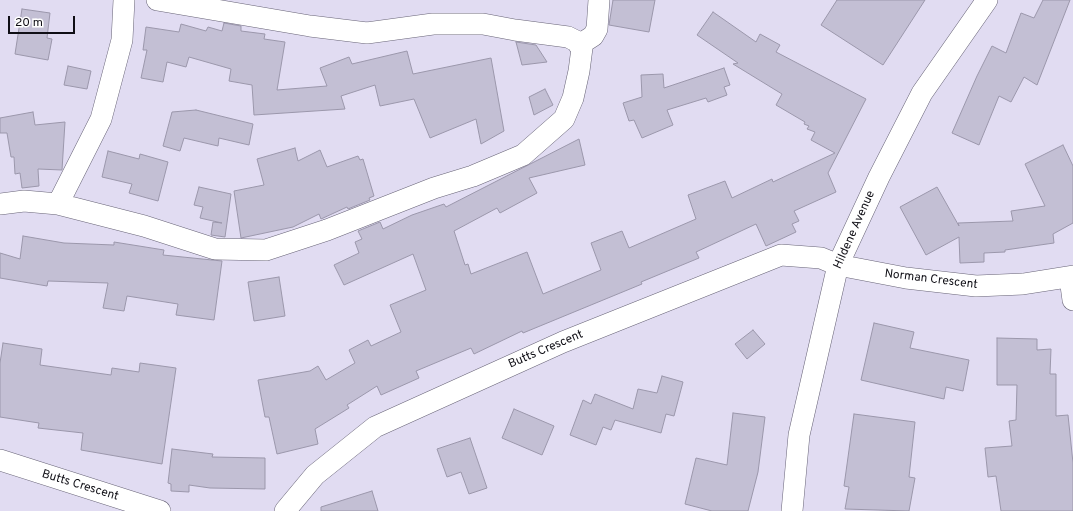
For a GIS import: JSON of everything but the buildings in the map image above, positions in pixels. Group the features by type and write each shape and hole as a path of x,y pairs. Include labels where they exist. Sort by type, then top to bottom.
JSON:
{"street":[{"path":"58,204 101,119 122,40 124,0"},
{"path":"0,204 24,201 58,204 144,226 215,249 266,250 334,227 434,188 473,176 523,155 564,119 573,98 579,70 582,48 576,41 568,37 514,30 483,24 433,24 367,34 310,26 181,2 156,0"},
{"path":"579,45 593,36 597,29 599,0"},
{"name":"Hildene Avenue","path":"792,511 799,435 838,265 879,177 922,93 987,0"},
{"name":"Butts Crescent","path":"285,511 315,475 375,427 563,342 781,255 821,258 838,265"},
{"name":"Norman Crescent","path":"838,265 906,278 976,286 1023,284 1071,277"},
{"path":"1071,277 1073,300"},
{"name":"Butts Crescent","path":"0,460 160,511"}]}
